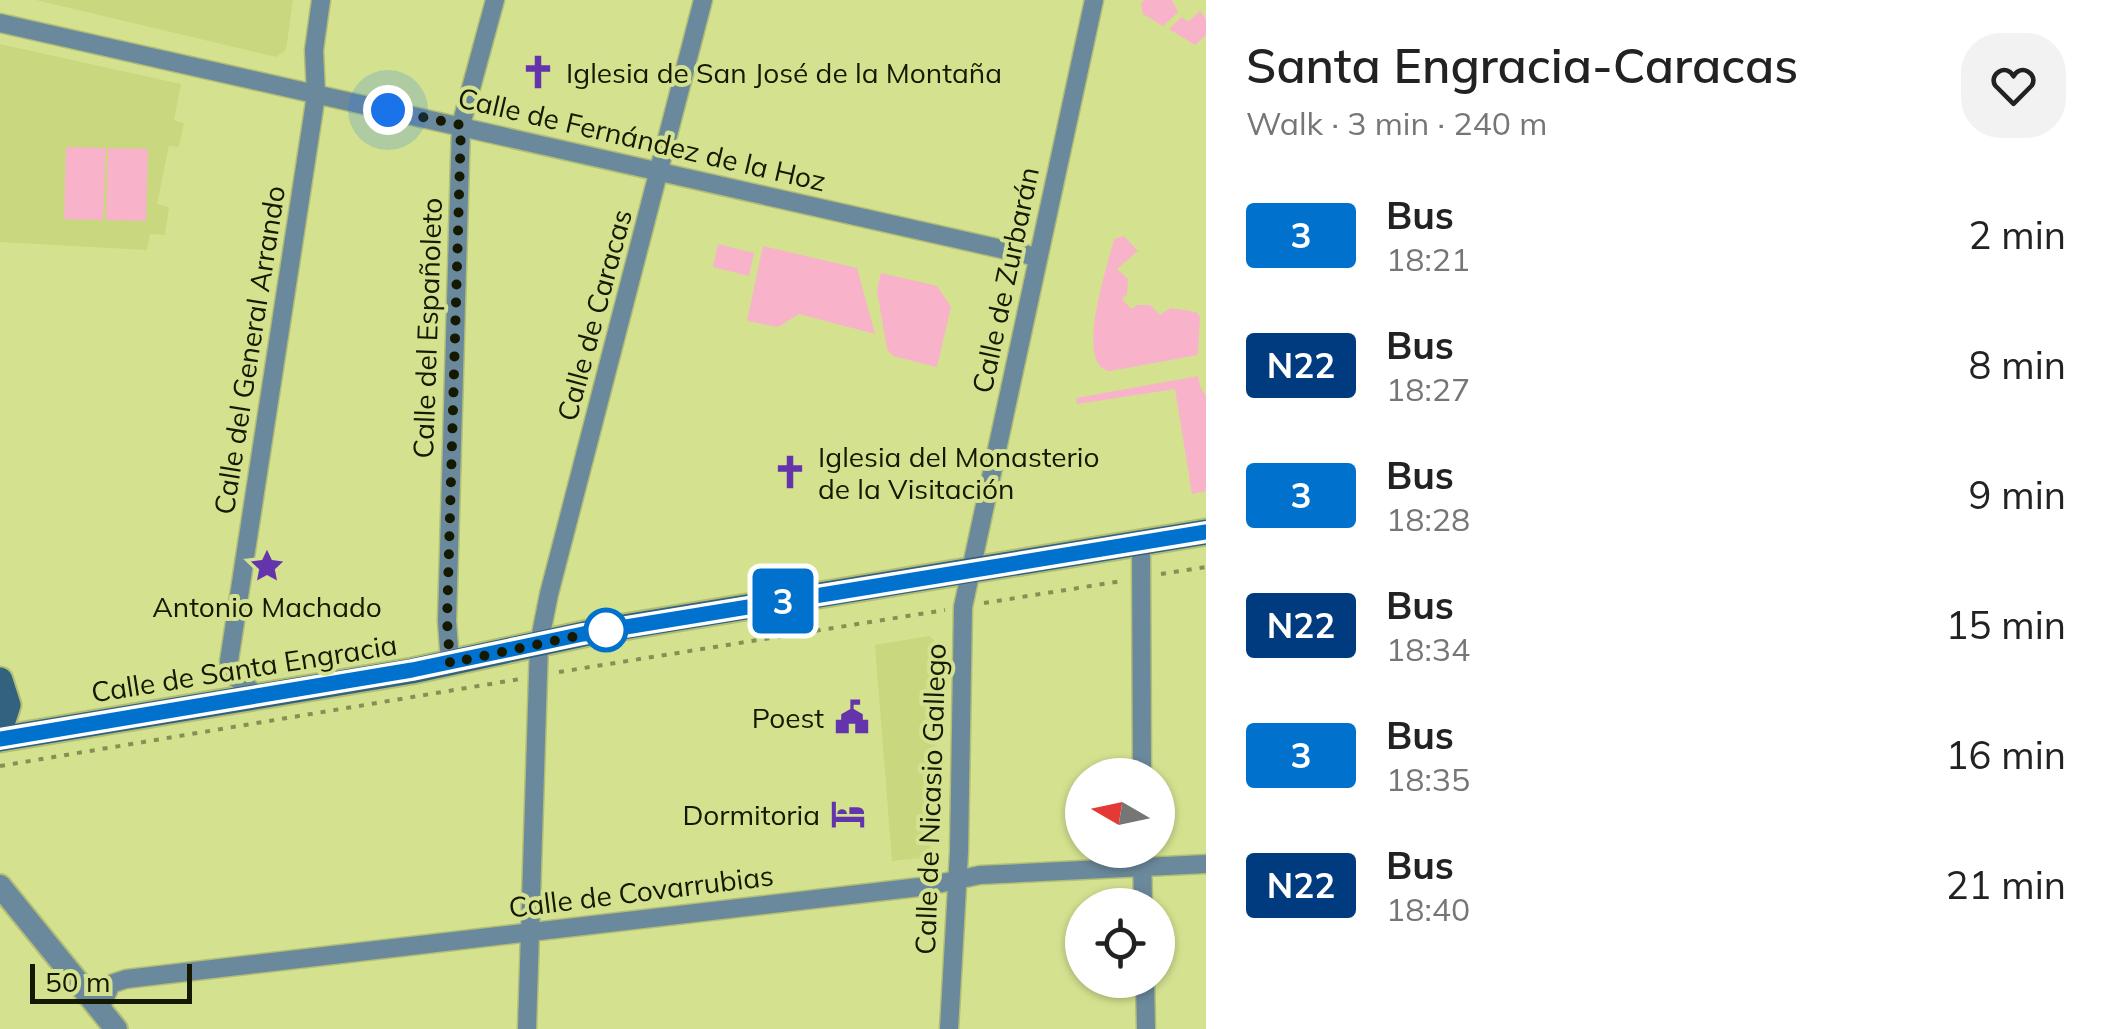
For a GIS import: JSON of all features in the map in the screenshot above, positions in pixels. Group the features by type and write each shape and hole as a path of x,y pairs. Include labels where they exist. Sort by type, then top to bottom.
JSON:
{"main road":[{"name":"Calle de Santa Engracia","path":"0,739 450,663 593,632 1206,532"},
{"path":"0,680 8,706 0,730"}],"street":[{"name":"Calle del General Arrando","path":"259,696 232,675 229,661 316,95 314,50 321,0"},
{"name":"Calle del Españoleto","path":"450,663 447,621 461,125 496,0"},
{"name":"Calle de Caracas","path":"527,1029 539,644 703,0"},
{"name":"Calle de Zurbarán","path":"968,571 1094,0"},
{"name":"Calle de Fernández de la Hoz","path":"0,23 1037,257"},
{"path":"1140,543 1142,758"},
{"name":"Calle de Nicasio Gallego","path":"949,1029 958,881 963,607 968,571"},
{"name":"Calle de Covarrubias","path":"1175,861 1206,864"},
{"name":"Calle de Covarrubias","path":"100,1009 110,984 126,978 1065,866"},
{"path":"0,886 116,1029"},
{"path":"1145,998 1146,1029"}],"path":[{"path":"0,766 1206,567"}],"shaded area":[{"path":"36,0 293,0 286,50 276,57"},
{"path":"1144,0 1172,0 1178,12 1163,26 1143,14"},
{"path":"1200,11 1206,19 1206,35 1195,45 1169,29 1182,17 1188,22"},
{"path":"0,44 181,84 174,120 184,123 179,147 169,146 157,204 169,207 165,235 150,234 147,250 0,242"},
{"path":"66,147 106,148 103,220 64,219"},
{"path":"108,148 148,149 146,221 106,220"},
{"path":"1124,236 1138,251 1117,269 1128,279 1127,294 1122,299 1131,309 1150,305 1160,315 1170,308 1196,312 1200,317 1198,355 1110,371 1099,365 1093,334 1100,291 1114,239"},
{"path":"718,244 754,253 749,276 713,267"},
{"path":"763,246 857,268 875,334 799,314 778,327 747,321"},
{"path":"881,273 937,286 951,307 937,367 893,356 887,349 877,290"},
{"path":"1198,376 1206,395 1206,491 1192,494 1175,389 1077,404 1076,398"},
{"path":"929,636 940,645 931,847 921,858 892,861 875,645"}],"bus line":[{"name":"3","path":"0,739 412,670 583,634 1206,532"}],"place":[{"name":"Iglesia de San José de la Montaña","path":"538,72"},
{"name":"Iglesia del Monasterio de la Visitación","path":"790,472"},
{"name":"Antonio Machado","path":"267,566"},
{"name":"Poest","path":"852,717"},
{"name":"Dormitoria","path":"848,814"}],"route":[{"path":"388,110 461,125 447,621 450,663 610,629 606,630"}]}
